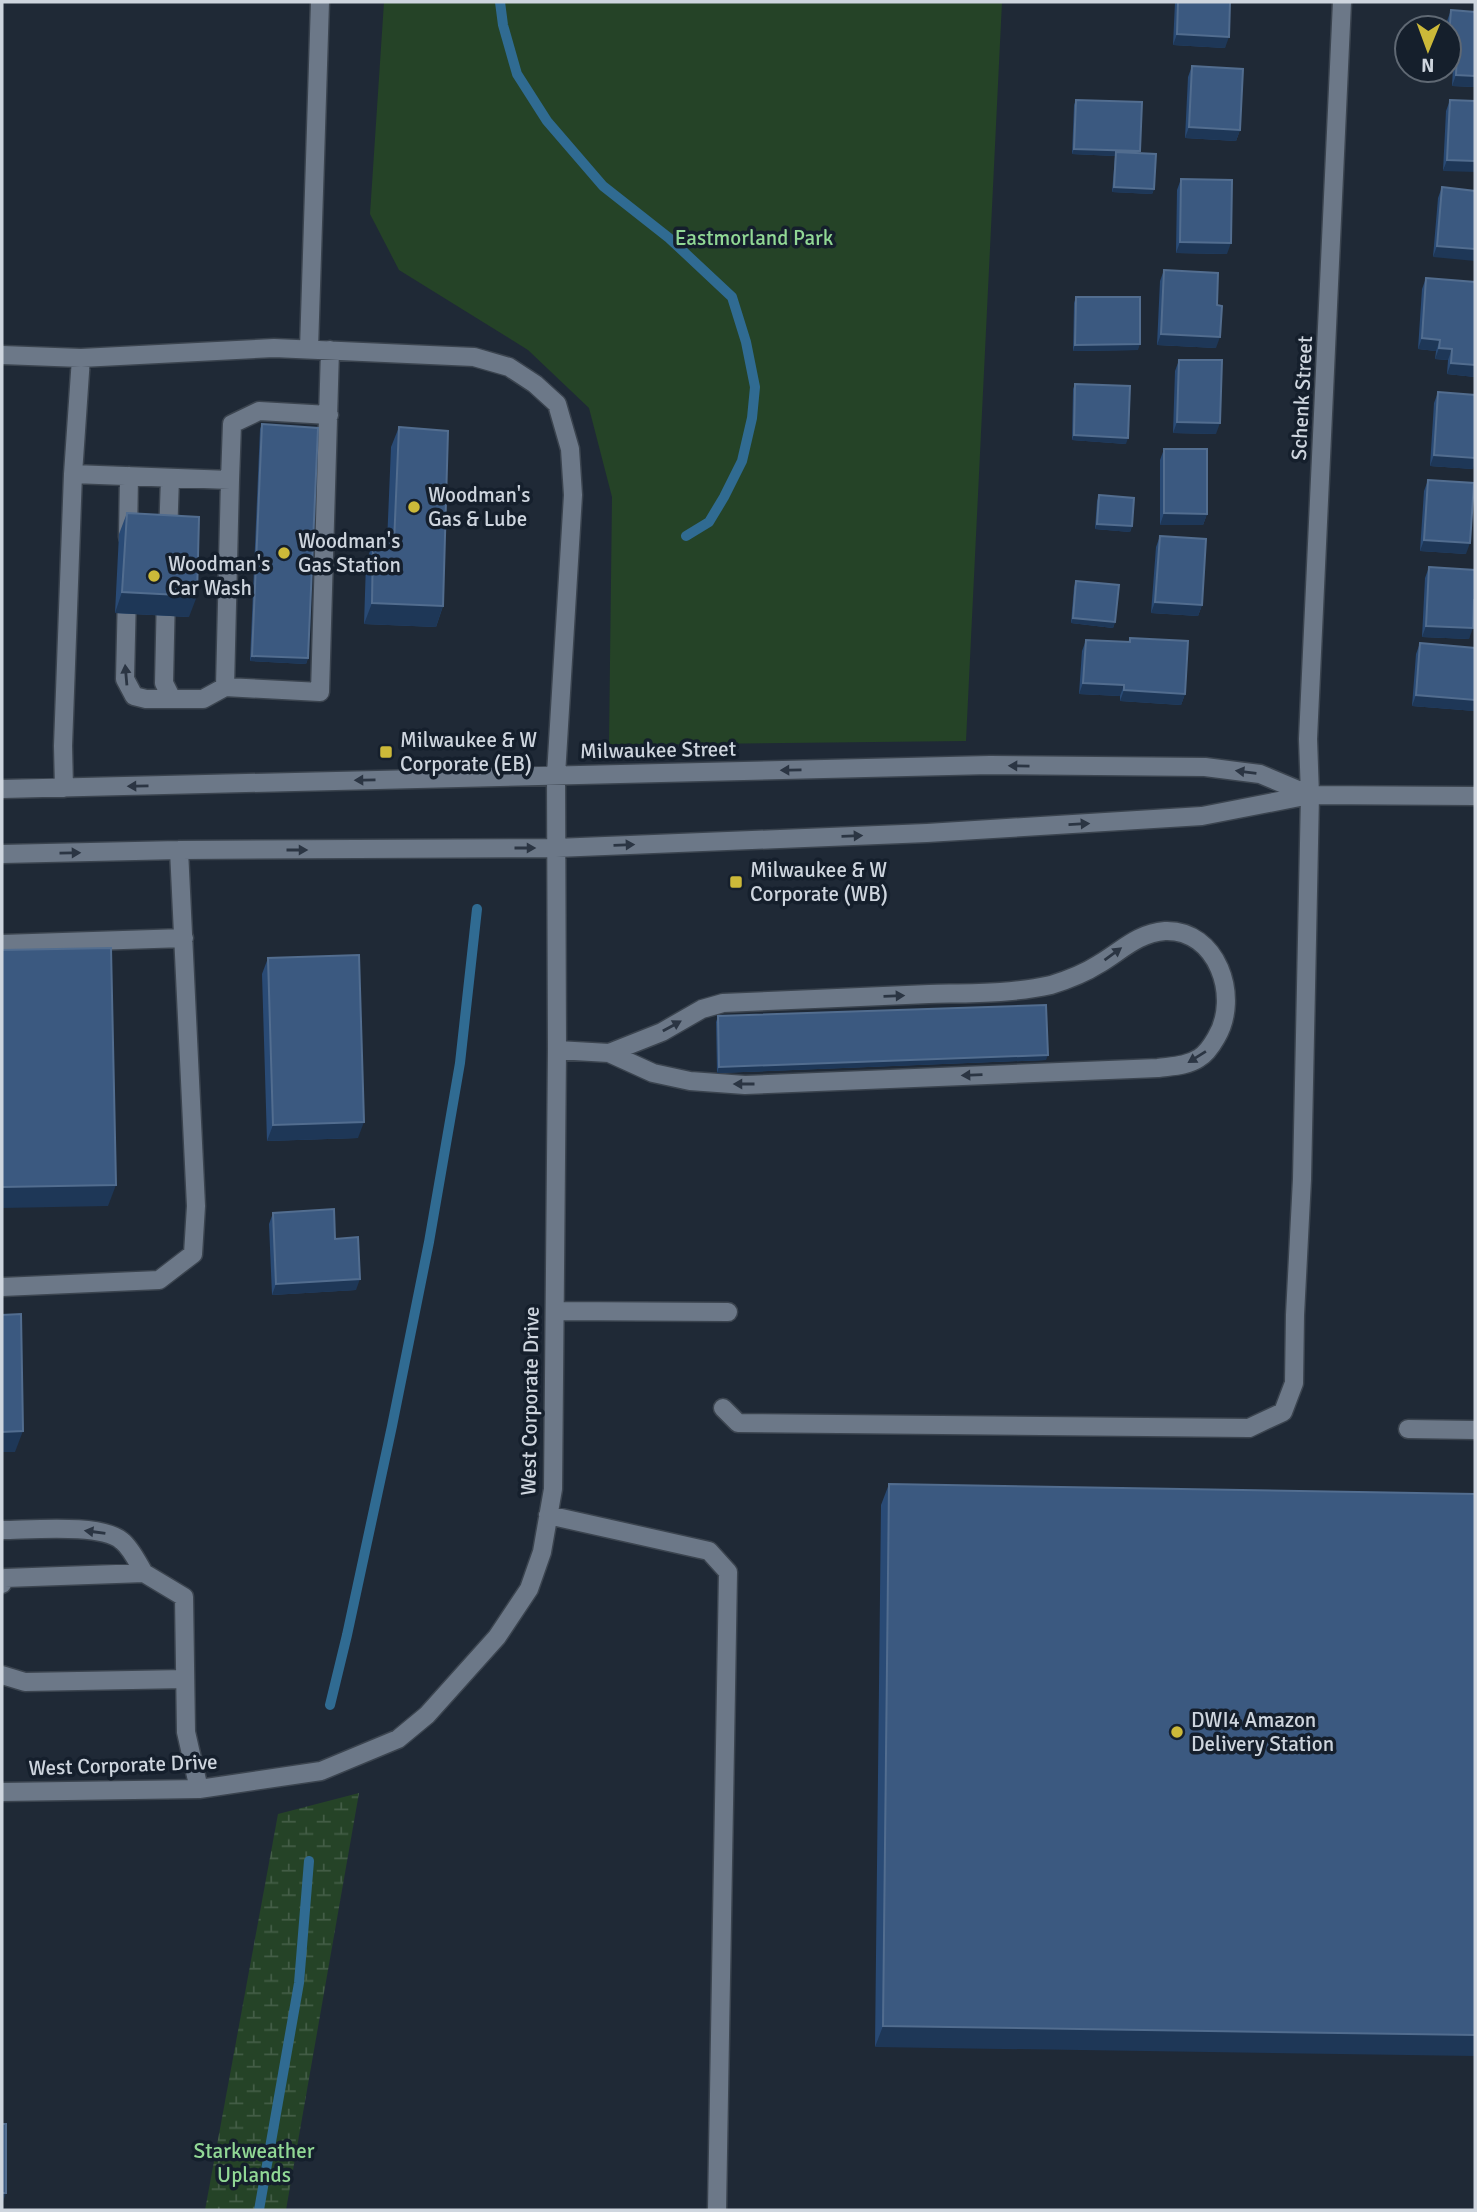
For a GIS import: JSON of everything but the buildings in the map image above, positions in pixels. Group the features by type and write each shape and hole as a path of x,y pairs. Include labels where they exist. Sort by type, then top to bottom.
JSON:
{"street":[{"path":"309,349 320,2"},
{"name":"Schenk Street","path":"723,1408 738,1423 1249,1428 1283,1412 1294,1383 1302,1179 1310,796 1308,739 1342,2"},
{"name":"West Corporate Drive","path":"2,355 81,358 274,348 474,357 509,367 536,384 557,404 570,449 573,495 556,775 557,1050 553,1489 542,1552 529,1589 496,1637 427,1716 398,1739 321,1771 199,1788 2,1792"},
{"path":"129,476 125,680 134,695 146,699 203,699 225,687 320,692 330,351"},
{"path":"64,788 63,746 73,474 81,358"},
{"path":"225,687 232,424 260,411 329,415"},
{"path":"73,474 230,480"},
{"path":"170,478 164,682 172,699"},
{"name":"Milwaukee Street","path":"2,791 28,788 990,765 1205,767 1260,774 1310,796"},
{"name":"Milwaukee Street","path":"2,854 556,848 927,833 1202,816 1310,796 1475,796"},
{"path":"2,1287 159,1280 193,1254 196,1206 179,850"},
{"path":"557,1050 609,1053 653,1073 690,1081 746,1085 1158,1068 1184,1064 1200,1058 1220,1031 1228,1000 1226,982 1209,951 1181,933 1166,931 1149,934 1128,943 1090,969 1053,984 1005,991 723,1003 702,1009 662,1032 609,1053"},
{"path":"2,944 184,939"},
{"path":"555,1311 729,1312"},
{"path":"1408,1429 1475,1430"},
{"path":"548,1515 709,1551 727,1572 716,2210"},
{"path":"2,1530 92,1530 107,1533 123,1541 144,1573 184,1597 186,1732 199,1788"},
{"path":"2,1584 5,1578 144,1573"},
{"path":"2,1675 25,1682 185,1679"}],"green space":[{"name":"Eastmorland Park","path":"384,2 1002,2 966,741 609,745 612,497 589,408 528,350 399,270 370,214"},
{"name":"Starkweather Uplands","path":"359,1793 286,2210 205,2210 278,1814"}],"waterway":[{"path":"500,2 503,25 517,74 547,121 603,186 669,238 732,297 746,342 755,387 752,418 742,461 724,497 709,522 686,536"},
{"path":"330,1705 392,1426 429,1242 460,1063 477,909"},
{"path":"259,2210 299,1983 309,1861"}],"place":[{"name":"Woodman's Gas & Lube","path":"414,507"},
{"name":"Woodman's Gas Station","path":"284,553"},
{"name":"Woodman's Car Wash","path":"154,576"},
{"name":"Milwaukee & W Corporate (EB)","path":"386,752"},
{"name":"Milwaukee & W Corporate (WB)","path":"736,882"},
{"name":"DWI4 Amazon Delivery Station","path":"1177,1732"}]}
